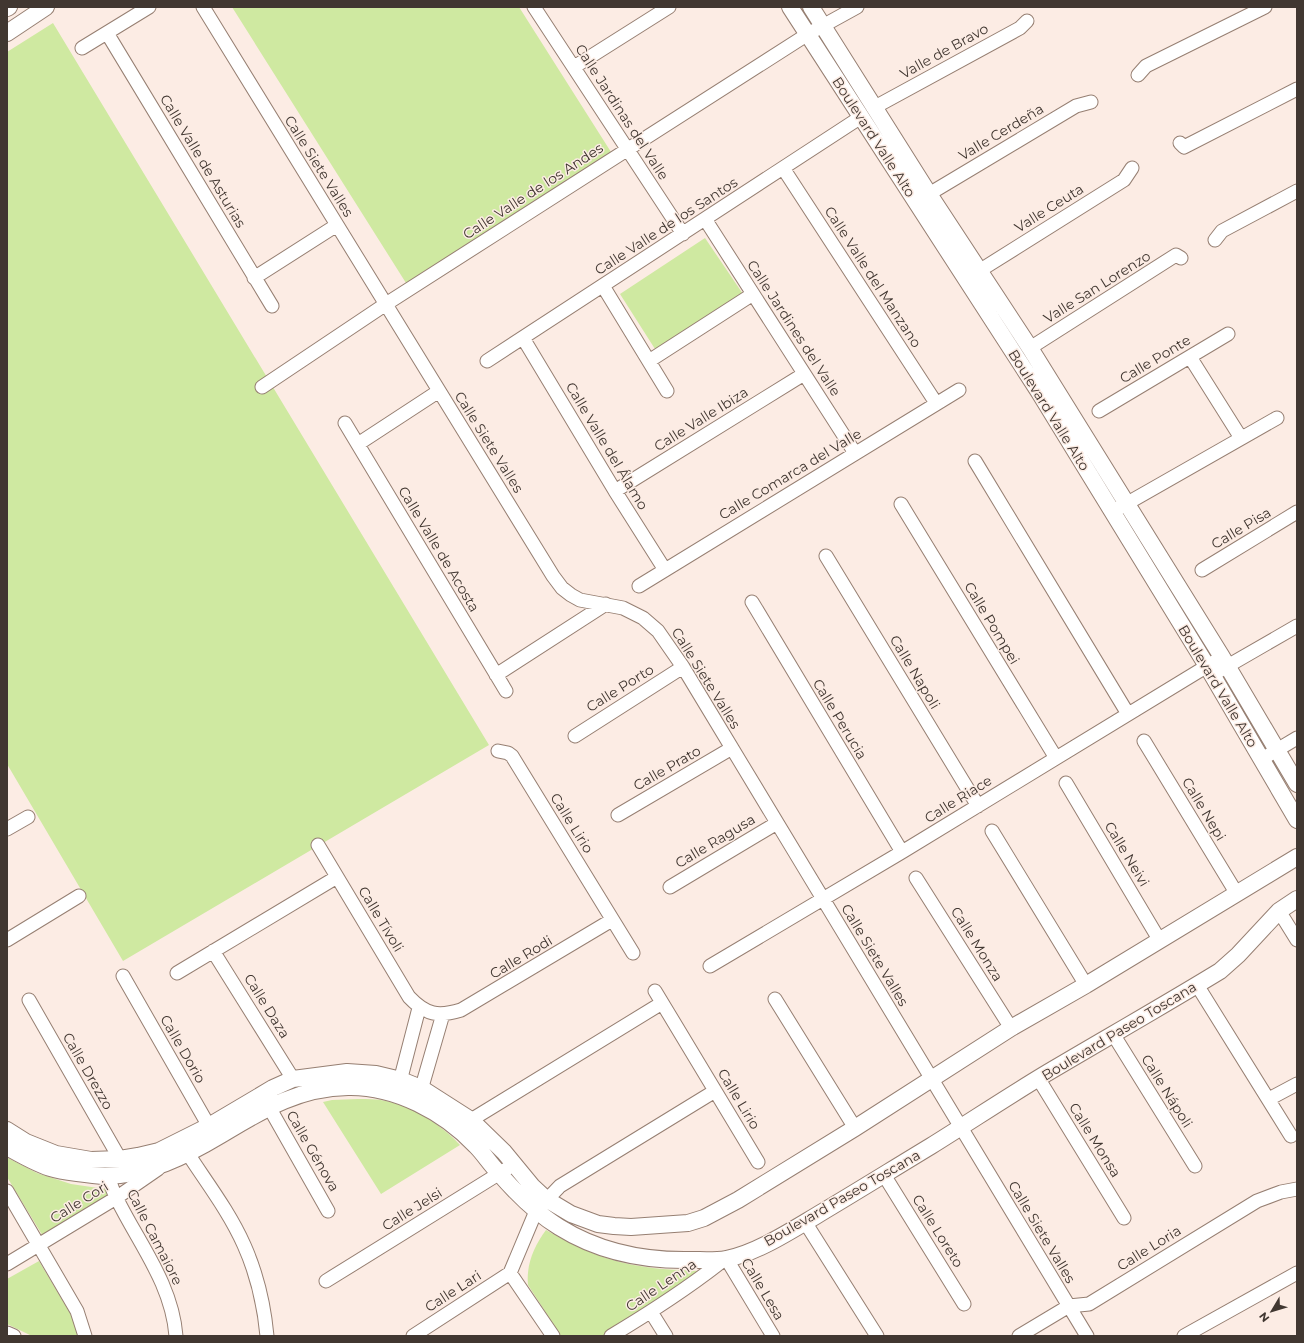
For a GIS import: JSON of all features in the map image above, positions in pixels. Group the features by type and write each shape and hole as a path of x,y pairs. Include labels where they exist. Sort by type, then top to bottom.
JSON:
{"street":[{"path":"7,33 46,7"},
{"path":"82,48 149,7"},
{"name":"Calle Siete Valles","path":"203,7 553,576 562,588 570,595 580,600 624,608 643,618 658,631 683,668 1087,1336"},
{"name":"Calle Jardinas del Valle","path":"534,7 683,234"},
{"path":"574,67 669,7"},
{"name":"Boulevard Valle Alto","path":"790,7 1039,392 1210,670 1297,820"},
{"name":"Boulevard Valle Alto","path":"811,7 929,194 1030,348 1224,661 1297,784"},
{"name":"Calle Valle de los Andes","path":"262,387 386,304 822,25 857,7"},
{"path":"1138,75 1146,66 1265,7"},
{"name":"Valle de Bravo","path":"875,107 1020,28 1027,21"},
{"name":"Calle Valle de Asturias","path":"107,33 272,306"},
{"path":"1180,143 1184,146 1297,88"},
{"name":"Valle Cerdeña","path":"929,194 1076,106 1091,102"},
{"name":"Calle Valle de los Santos","path":"487,361 861,117"},
{"name":"Calle Valle del Manzano","path":"783,168 936,403"},
{"name":"Valle Ceuta","path":"979,271 1124,180 1132,168"},
{"path":"1215,240 1222,231 1297,191"},
{"name":"Calle Jardines del Valle","path":"705,219 855,453"},
{"path":"254,278 337,225"},
{"name":"Valle San Lorenzo","path":"1030,348 1176,255 1181,258"},
{"path":"603,286 667,390"},
{"path":"649,361 753,294"},
{"name":"Calle Ponte","path":"1098,411 1228,334"},
{"name":"Calle Valle del Álamo","path":"523,338 615,491 665,570"},
{"path":"1190,357 1241,438"},
{"name":"Calle Valle Ibiza","path":"615,491 804,374"},
{"name":"Calle Comarca del Valle","path":"639,586 959,390"},
{"path":"358,444 439,391"},
{"path":"1112,512 1277,418"},
{"name":"Calle Valle de Acosta","path":"345,423 506,691"},
{"path":"975,461 1128,714"},
{"name":"Calle Pompei","path":"901,504 1056,758"},
{"name":"Calle Pisa","path":"1202,570 1295,518"},
{"name":"Calle Napoli","path":"826,556 978,806"},
{"name":"Calle Perucia","path":"752,602 902,852"},
{"path":"496,674 606,604"},
{"name":"Calle Riace","path":"710,966 902,852 1128,714 1224,661 1297,626"},
{"name":"Calle Porto","path":"575,736 683,668"},
{"path":"1262,759 1297,738"},
{"name":"Calle Nepi","path":"1144,741 1237,894"},
{"name":"Calle Prato","path":"618,815 732,748"},
{"name":"Calle Lirio","path":"498,751 508,752 512,756 633,953"},
{"name":"Calle Neivi","path":"1066,783 1160,941"},
{"path":"7,829 28,817"},
{"name":"Calle Ragusa","path":"670,887 777,823"},
{"path":"992,831 1086,985"},
{"name":"Calle Tívoli","path":"318,845 409,997 419,1008"},
{"name":"Boulevard Paseo Toscana","path":"212,1132 273,1088 293,1079 347,1072 376,1074 399,1088 417,1104 460,1130 478,1148 499,1174 541,1205 598,1224 631,1227 688,1223 704,1218 738,1200 856,1128 1011,1028 1160,941 1297,857"},
{"path":"177,972 337,876"},
{"name":"Calle Monza","path":"916,878 1011,1028"},
{"path":"7,940 79,896"},
{"name":"Boulevard Paseo Toscana","path":"7,1130 26,1142 56,1154 92,1160 120,1159 183,1147 212,1132 300,1094 323,1089 350,1087 373,1089 421,1088 471,1120 514,1164 532,1186 541,1205 559,1227 576,1236 616,1252 639,1257 674,1260 726,1258 749,1251 773,1240 805,1222 884,1175 1038,1078 1220,971 1238,955 1279,911 1297,899"},
{"path":"1279,911 1297,940"},
{"name":"Calle Rodi","path":"443,1014 461,1010 474,1003 612,920"},
{"name":"Calle Daza","path":"213,951 293,1079"},
{"name":"Calle Dorio","path":"123,976 212,1132"},
{"path":"1197,985 1291,1136"},
{"name":"Calle Lirio","path":"655,991 758,1162"},
{"path":"776,999 856,1128"},
{"name":"Calle Drezzo","path":"29,1000 120,1159"},
{"path":"471,1120 662,1003"},
{"path":"399,1088 419,1008 443,1014 417,1104"},
{"name":"Calle Nápoli","path":"1113,1034 1194,1166"},
{"name":"Calle Monsa","path":"1038,1078 1124,1218"},
{"path":"1269,1100 1297,1084"},
{"path":"553,1336 510,1273 541,1205 560,1186 715,1091"},
{"name":"Calle Génova","path":"269,1107 328,1210"},
{"name":"Boulevard Paseo Toscana","path":"7,1147 32,1161 55,1170 108,1176 147,1170 166,1163 183,1147"},
{"path":"183,1147 216,1196 243,1244 255,1273 265,1316 267,1336"},
{"name":"Calle Cori","path":"7,1264 116,1198 166,1163"},
{"name":"Calle Jelsi","path":"326,1281 514,1164"},
{"name":"Calle Loreto","path":"884,1175 964,1304"},
{"name":"Calle Camaiore","path":"108,1176 116,1198 143,1244 164,1287 173,1317 176,1336"},
{"name":"Calle Loria","path":"1020,1336 1069,1306 1088,1304 1257,1201 1297,1188"},
{"path":"7,1191 78,1311 85,1336"},
{"path":"805,1222 877,1336"},
{"name":"Calle Lenna","path":"611,1336 701,1279 726,1258"},
{"name":"Calle Lesa","path":"726,1258 773,1336"},
{"name":"Calle Lari","path":"413,1336 510,1273"},
{"path":"1184,1336 1297,1273"},
{"path":"651,1312 666,1336"},
{"path":"7,1333 14,1336"}],"green space":[{"path":"232,7 519,7 611,152 406,283"},
{"path":"53,23 489,745 123,961 7,764 7,52"},
{"path":"705,238 743,294 655,349 620,294"},
{"path":"332,1100 383,1100 417,1112 436,1124 460,1145 381,1194 323,1102"},
{"path":"8,1158 37,1173 71,1184 112,1190 114,1195 44,1238 7,1177"},
{"path":"546,1230 582,1249 619,1262 653,1268 701,1271 608,1336 561,1336 528,1285 528,1270 532,1256"},
{"path":"39,1261 76,1323 80,1336 32,1336 7,1324 7,1279"}]}
